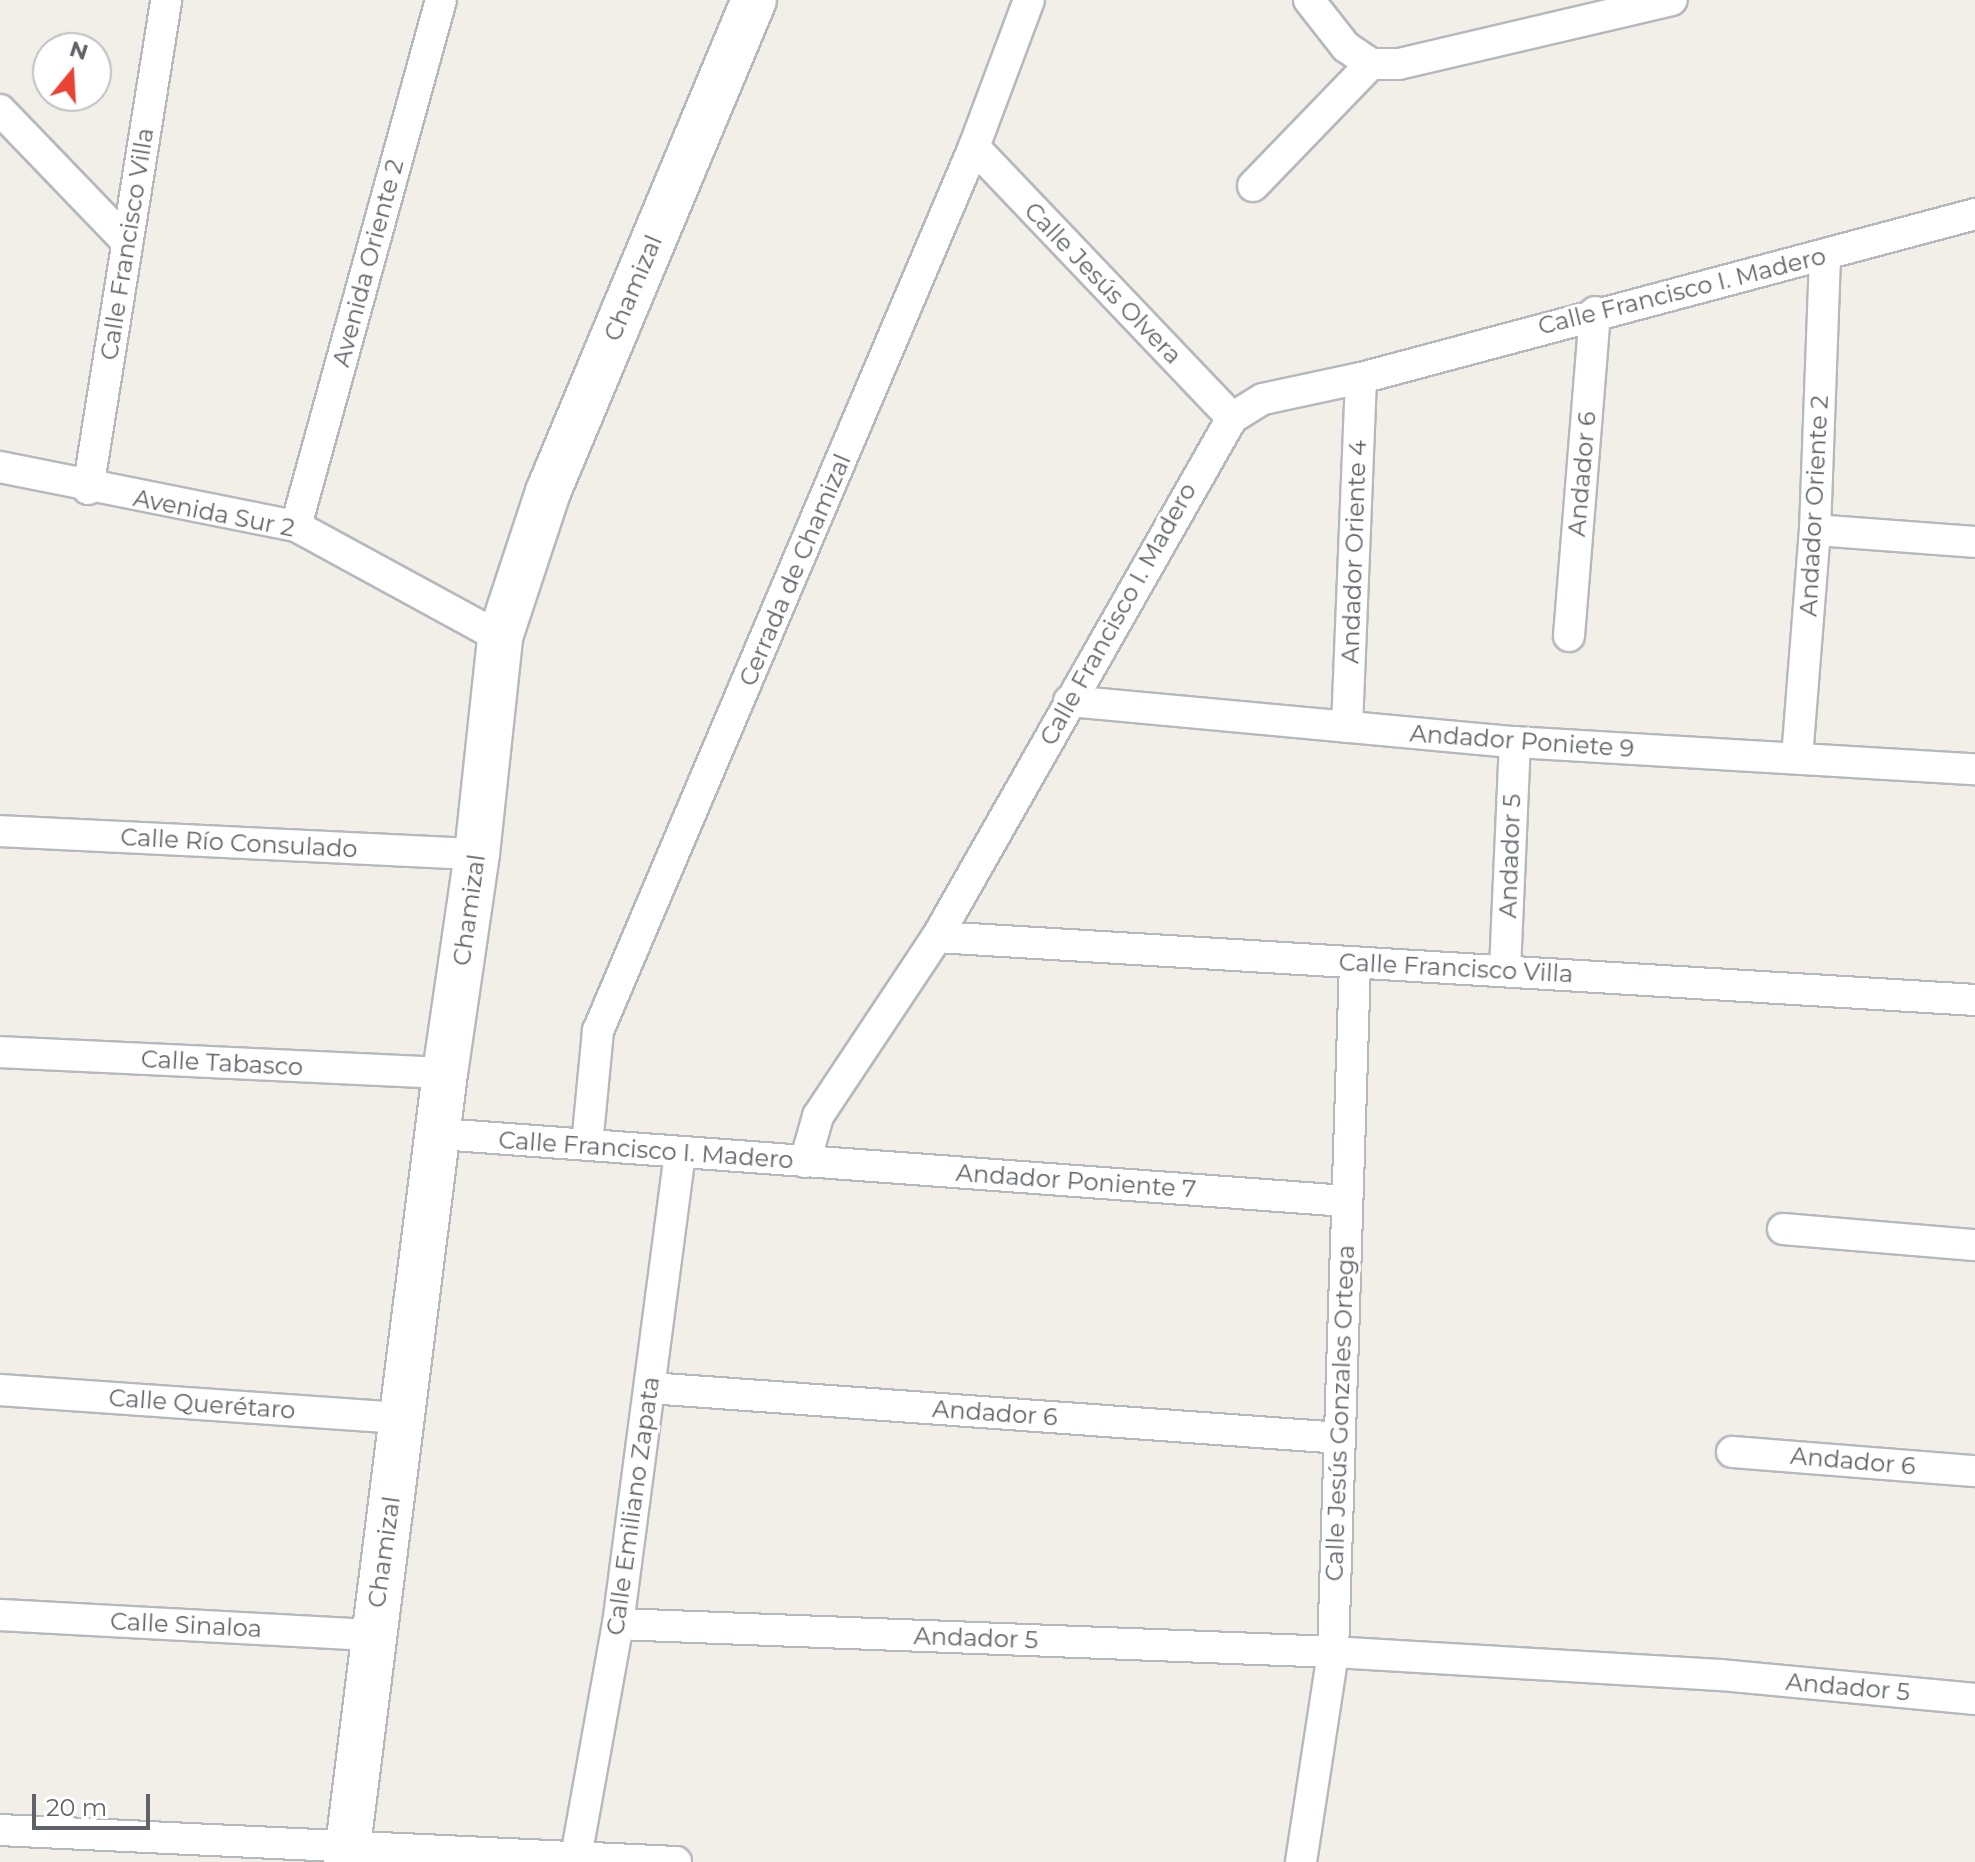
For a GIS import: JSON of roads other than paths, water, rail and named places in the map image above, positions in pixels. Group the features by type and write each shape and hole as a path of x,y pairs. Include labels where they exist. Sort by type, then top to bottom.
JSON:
{"street":[{"name":"Calle Francisco Villa","path":"88,489 166,0"},
{"name":"Avenida Oriente 2","path":"296,526 441,0"},
{"name":"Chamizal","path":"348,1853 373,1635 440,1134 445,1073 477,854 500,637 548,492 754,0"},
{"name":"Cerrada de Chamizal","path":"587,1145 598,1031 974,147 1029,0"},
{"path":"1309,0 1346,47 1371,64 1399,64 1575,13 1672,0"},
{"path":"1253,186 1371,64"},
{"path":"0,110 127,242"},
{"name":"Calle Jesús Olvera","path":"974,147 1232,418"},
{"name":"Calle Francisco I. Madero","path":"440,1134 805,1162 818,1116 937,937 1232,418 1263,399 1361,378 1595,312 1975,214"},
{"name":"Andador Oriente 2","path":"1797,758 1815,530 1825,254"},
{"name":"Andador 6","path":"1569,636 1595,312"},
{"name":"Andador Oriente 4","path":"1347,727 1361,378"},
{"name":"Avenida Sur 2","path":"0,467 88,489 296,526 500,637"},
{"path":"1815,530 1975,542"},
{"name":"Andador Poniete 9","path":"1069,701 1515,742 1975,769"},
{"name":"Andador 5","path":"1505,970 1515,742"},
{"name":"Calle Río Consulado","path":"0,831 477,854"},
{"name":"Calle Francisco Villa","path":"937,937 1975,1000"},
{"name":"Calle Jesús Gonzales Ortega","path":"1301,1862 1333,1652 1355,962"},
{"name":"Calle Tabasco","path":"0,1052 445,1073"},
{"name":"Calle Emiliano Zapata","path":"576,1857 618,1624 680,1154"},
{"name":"Andador Poniente 7","path":"805,1162 1346,1201"},
{"path":"1783,1229 1975,1245"},
{"name":"Andador 6","path":"650,1388 1340,1438"},
{"name":"Calle Querétaro","path":"0,1390 403,1418"},
{"name":"Andador 6","path":"1732,1452 1975,1471"},
{"name":"Calle Sinaloa","path":"0,1615 373,1635"},
{"name":"Andador 5","path":"618,1624 1333,1652 1721,1675 1975,1699"},
{"path":"0,1830 348,1853 676,1862"}]}
